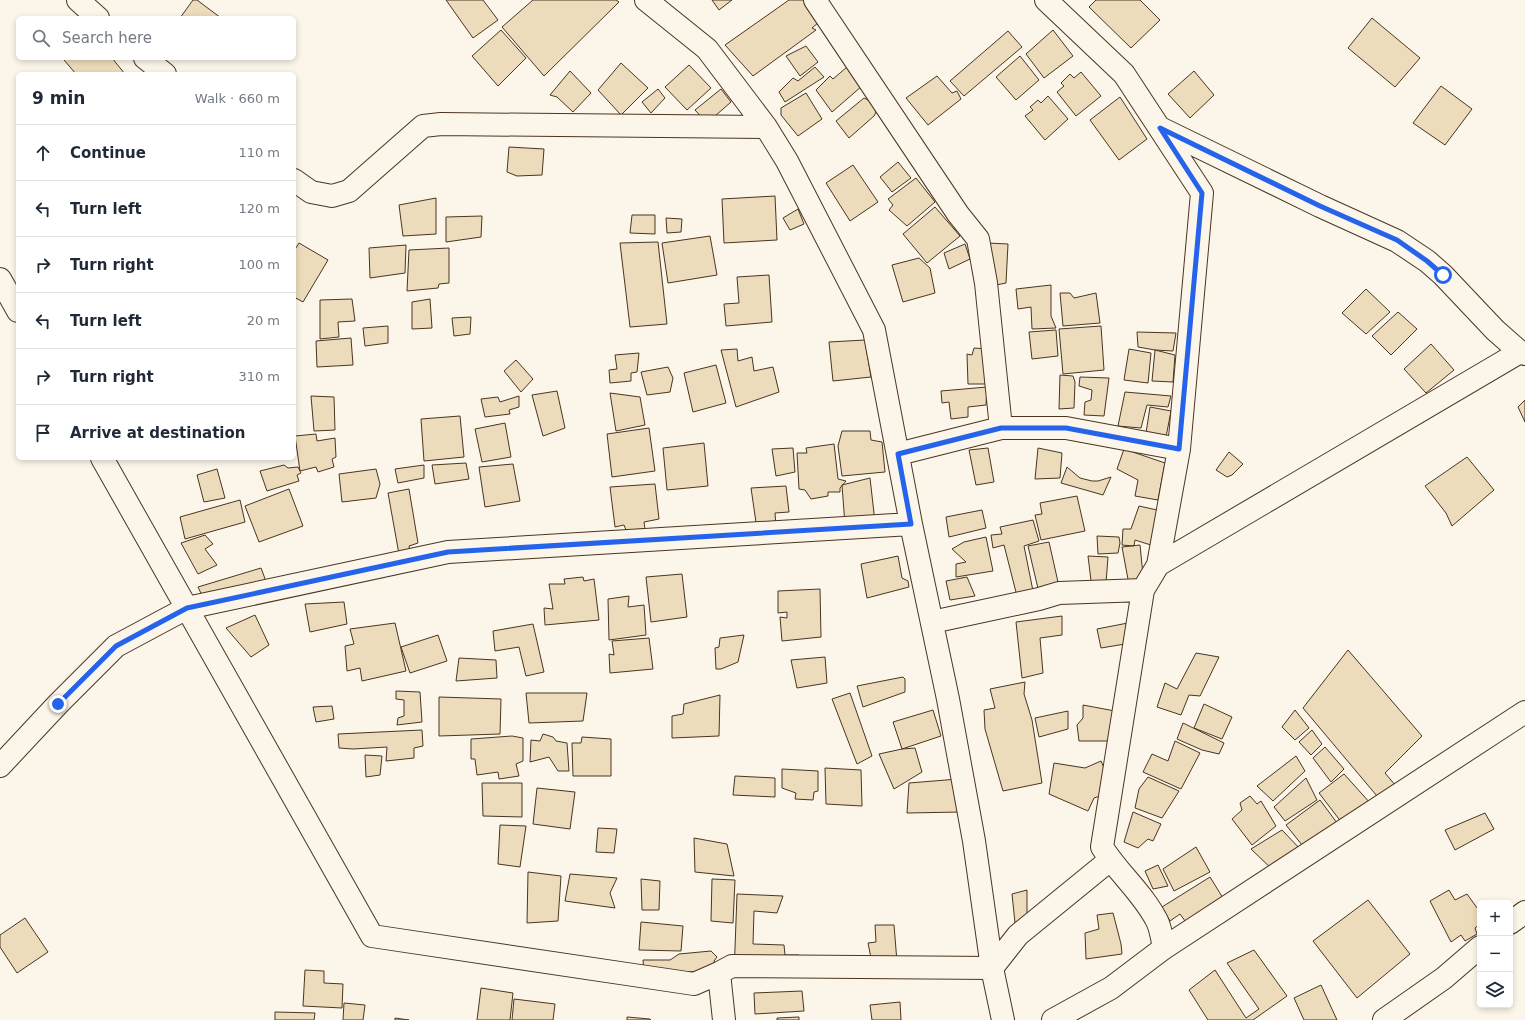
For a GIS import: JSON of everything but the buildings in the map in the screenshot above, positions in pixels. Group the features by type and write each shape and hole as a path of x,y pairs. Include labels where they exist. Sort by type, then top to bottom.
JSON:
{"street":[{"path":"78,0 96,16"},
{"path":"646,0 708,49 766,127 787,161 874,330 911,524 948,699 974,841 992,968 1003,1020"},
{"path":"815,0 958,214 978,239 986,283 1001,428"},
{"path":"1046,0 1124,74 1202,193 1179,449 1158,565 1143,590 1102,847 1110,860 1144,899 1157,922 1164,948"},
{"path":"148,60 162,72"},
{"path":"296,181 311,192 332,196 349,191 423,126 441,124 766,127"},
{"path":"1158,565 1523,353 1495,330 1443,275 1427,261 1397,240 1320,206 1160,128"},
{"path":"2,287 16,308"},
{"path":"898,454 1001,428 1066,428 1179,449"},
{"path":"103,460 372,936 694,984 732,966 992,968"},
{"path":"0,766 58,704 116,646 187,608 448,552 911,524"},
{"path":"932,622 1039,600 1059,593 1143,590"},
{"path":"1053,1020 1112,988 1164,948 1525,712"},
{"path":"992,968 1018,935 1110,860"},
{"path":"1513,921 1525,912"},
{"path":"1384,1020 1444,978 1477,950"},
{"path":"720,973 724,1020"}],"route":[{"path":"58,704 116,646 187,608 448,552 911,524 898,454 1001,428 1066,428 1179,449 1202,193 1160,128 1320,206 1397,240 1427,261 1443,275"}]}
